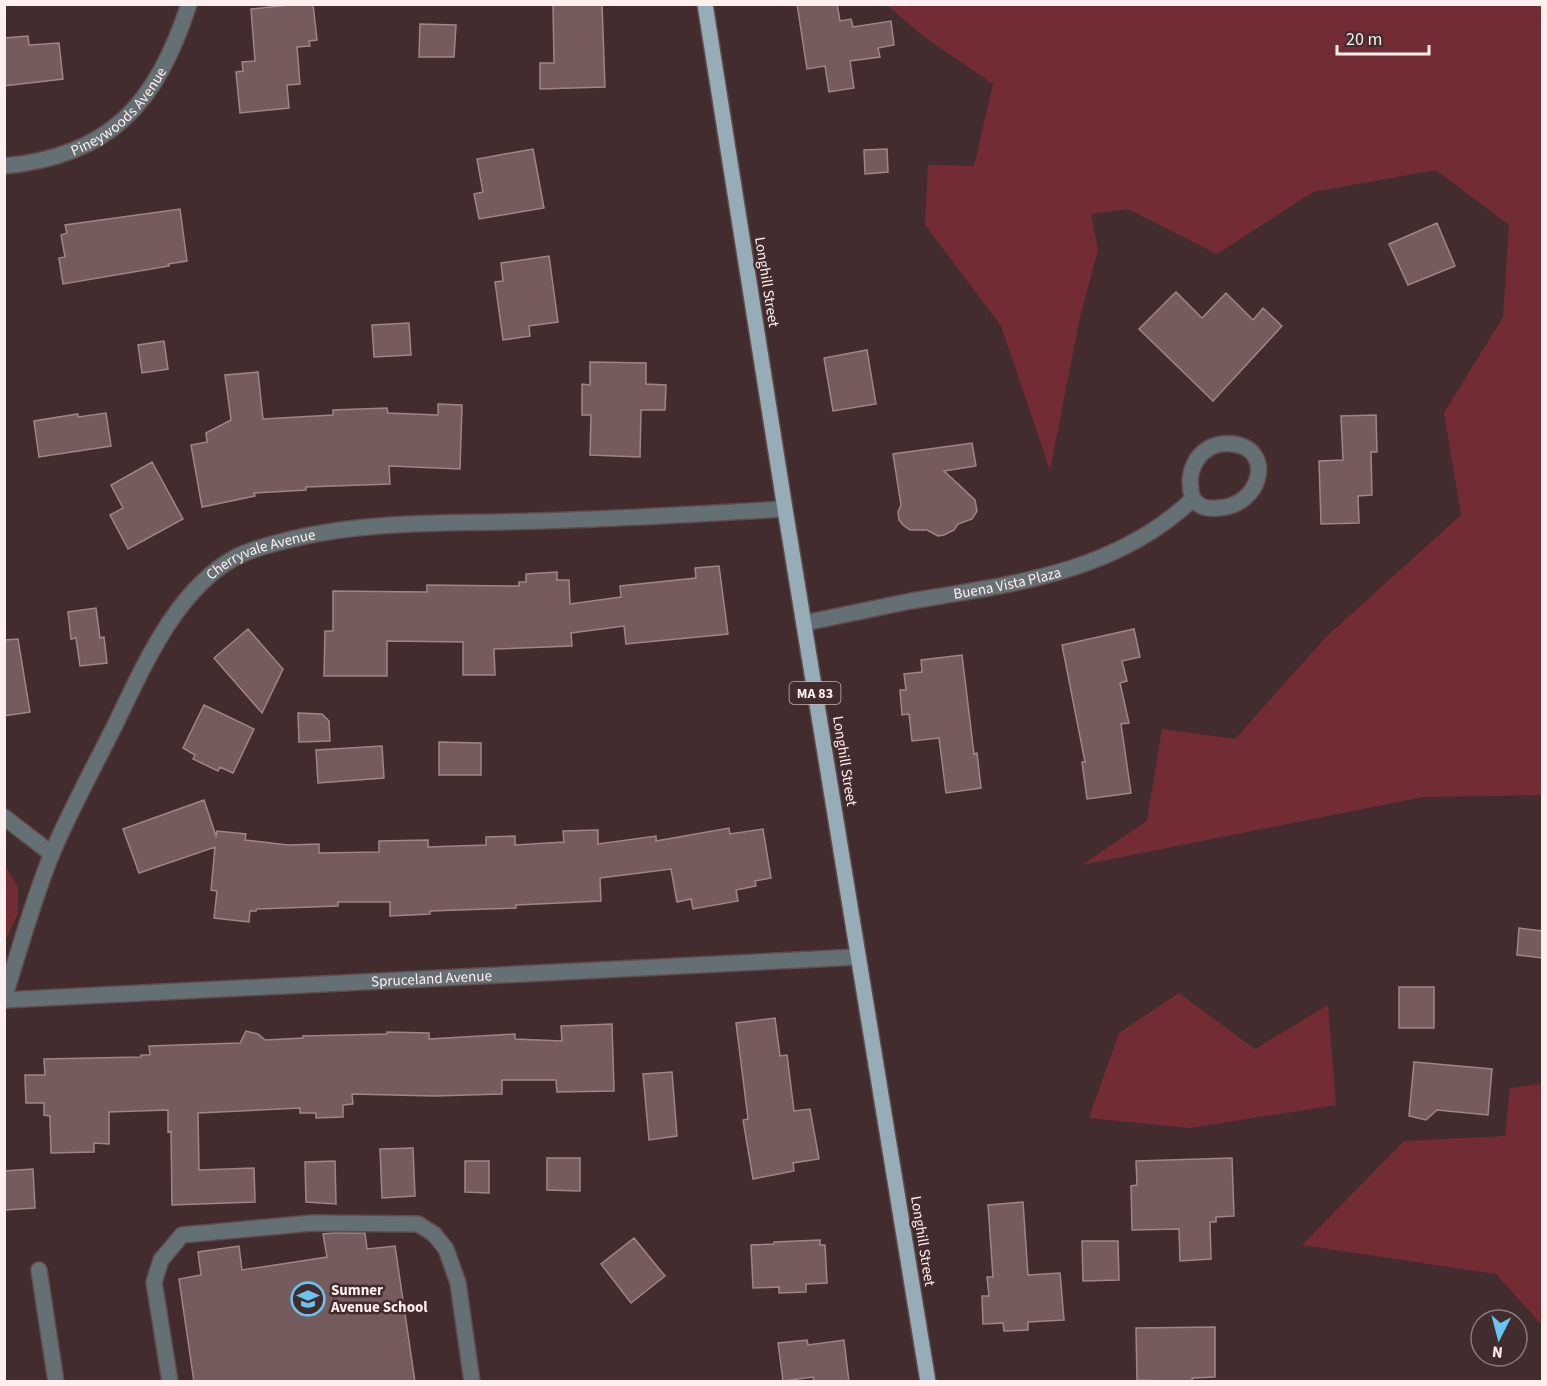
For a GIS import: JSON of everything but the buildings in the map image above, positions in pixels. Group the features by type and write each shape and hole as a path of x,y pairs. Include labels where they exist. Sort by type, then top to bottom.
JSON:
{"main road":[{"name":"Longhill Street","path":"705,4 928,1382"}],"street":[{"name":"Pineywoods Avenue","path":"4,166 57,158 84,148 115,128 133,110 158,76 174,45 189,4"},
{"path":"1224,443 1239,445 1251,453 1259,469 1258,479 1248,497 1227,507 1216,508 1204,508 1193,499 1191,477 1194,461 1205,449 1224,443"},
{"name":"Buena Vista Plaza","path":"804,623 1052,576 1106,556 1132,543 1173,518 1193,499"},
{"name":"Cherryvale Avenue","path":"4,999 52,854 75,802 160,636 192,594 220,567 251,550 346,528 408,523 698,515 785,508"},
{"path":"4,817 52,854"},
{"name":"Spruceland Avenue","path":"4,999 858,957"},
{"path":"170,1382 154,1282 161,1260 182,1235 313,1223 418,1224 434,1234 446,1250 458,1283 472,1382"},
{"path":"39,1269 56,1382"}],"shaded area":[{"path":"887,5 1542,5 1542,795 1423,797 1082,865 1147,821 1162,729 1235,739 1326,637 1461,515 1444,413 1503,317 1509,225 1436,170 1313,192 1217,254 1128,209 1091,214 1098,250 1080,317 1050,470 1001,326 925,225 928,165 974,166 993,84 923,36"},
{"path":"4,864 18,887 18,914 5,940"},
{"path":"1179,993 1255,1049 1328,1005 1336,1105 1190,1128 1089,1118 1119,1033"},
{"path":"1542,1084 1542,1325 1496,1274 1302,1245 1404,1141 1505,1136 1510,1088"}],"place":[{"name":"Sumner Avenue School","path":"308,1299"}]}
